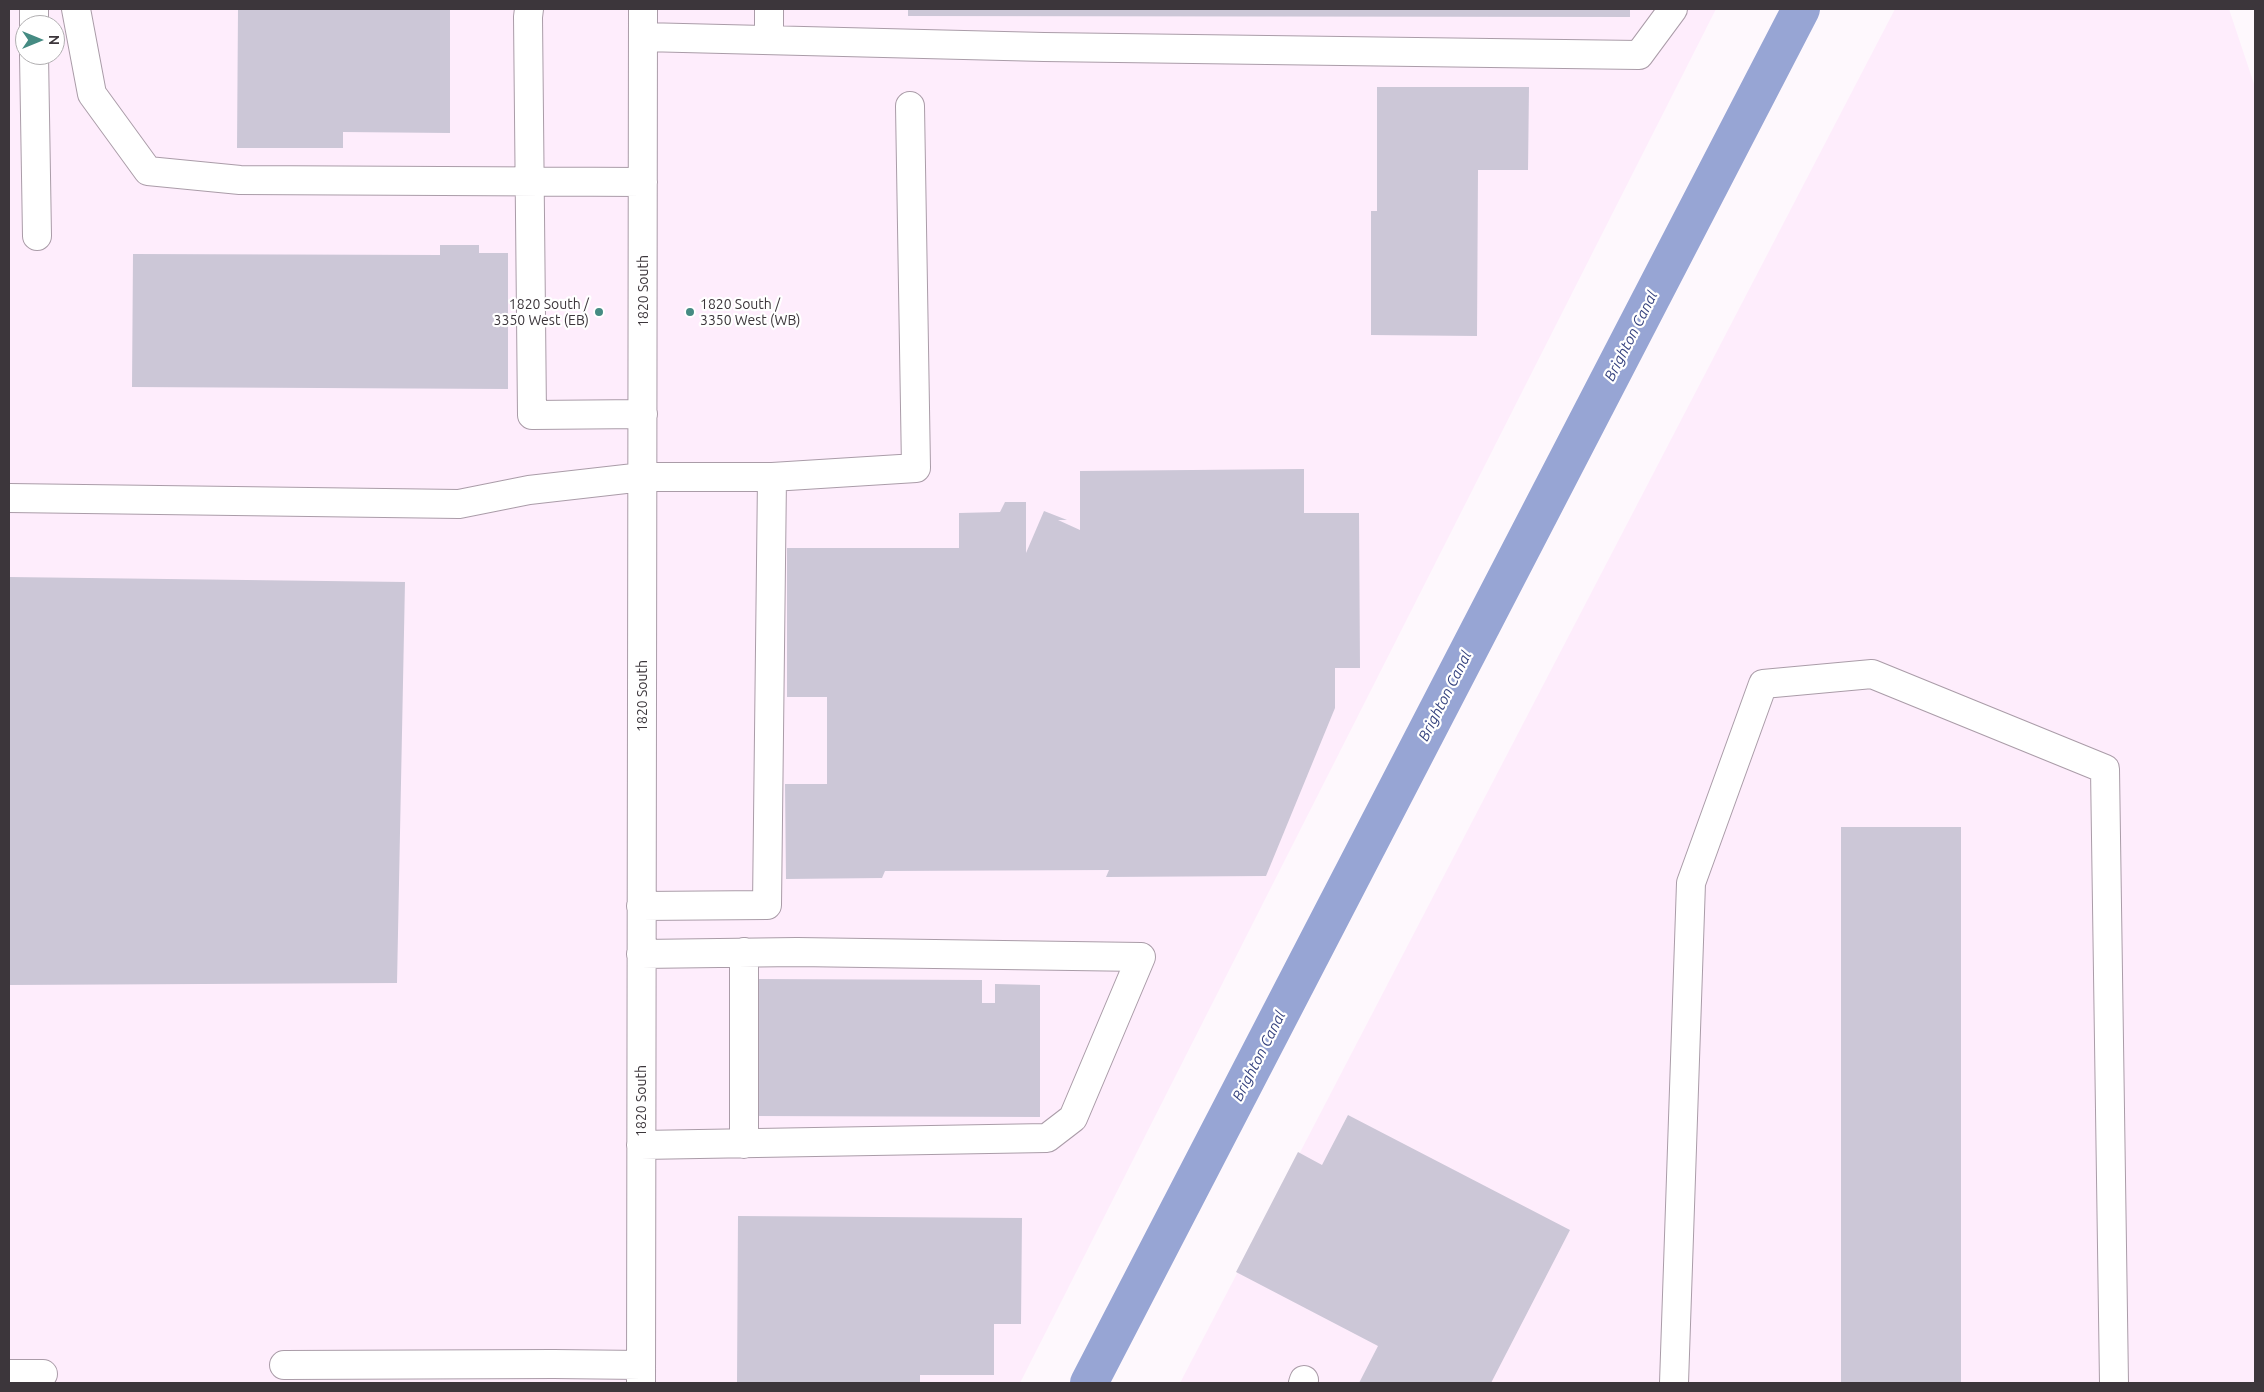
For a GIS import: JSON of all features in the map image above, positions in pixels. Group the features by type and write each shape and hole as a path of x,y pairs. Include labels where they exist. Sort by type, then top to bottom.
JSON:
{"street":[{"path":"76,9 92,94 148,171 240,180 643,182"},
{"path":"529,9 532,415 643,414"},
{"name":"1820 South","path":"641,1374 643,9"},
{"path":"769,9 769,40"},
{"path":"643,37 1044,47 1640,56 1673,9"},
{"path":"34,65 37,236"},
{"path":"9,498 459,504 529,490 643,477 772,477 916,468 910,106"},
{"path":"642,906 767,905 772,477"},
{"path":"1674,1383 1691,883 1763,684 1872,674 2105,769 2114,1383"},
{"path":"744,952 755,1143"},
{"path":"642,954 798,952 1141,957 1073,1118 1047,1138 642,1145"},
{"path":"284,1365 554,1364 641,1374"},
{"path":"9,1374 43,1374"}],"shaded area":[{"path":"9,9 1716,9 1020,1383 9,1383"},
{"path":"1895,9 2229,9 2255,87 2255,1383 1180,1383"}],"building":[{"path":"238,9 450,9 450,133 343,132 343,148 237,148"},
{"path":"908,9 1630,9 1630,17 908,16"},
{"path":"1377,87 1529,87 1528,170 1478,170 1477,336 1371,335 1371,211 1377,211"},
{"path":"440,245 479,245 479,253 508,253 508,389 132,387 133,254 440,255"},
{"path":"1304,469 1304,513 1359,513 1360,668 1335,668 1335,708 1266,876 1106,877 1109,870 885,871 882,878 786,879 785,784 827,784 827,697 787,697 787,548 959,548 959,513 1000,512 1005,502 1026,502 1026,553 1044,511 1067,520 1058,520 1080,530 1080,471"},
{"path":"9,577 405,582 397,983 9,985"},
{"path":"1841,827 1961,827 1961,1383 1841,1383"},
{"path":"757,979 982,980 982,1003 995,1003 995,984 1040,985 1040,1117 756,1116"},
{"path":"1348,1115 1570,1230 1491,1383 1359,1383 1378,1346 1236,1272 1298,1152 1322,1165"},
{"path":"738,1216 1022,1218 1021,1324 994,1324 994,1375 920,1375 920,1383 737,1383"}],"waterway":[{"name":"Brighton Canal","path":"1089,1383 1801,9"}],"place":[{"name":"1820 South / 3350 West (EB)","path":"599,312"},
{"name":"1820 South / 3350 West (WB)","path":"690,312"}]}
